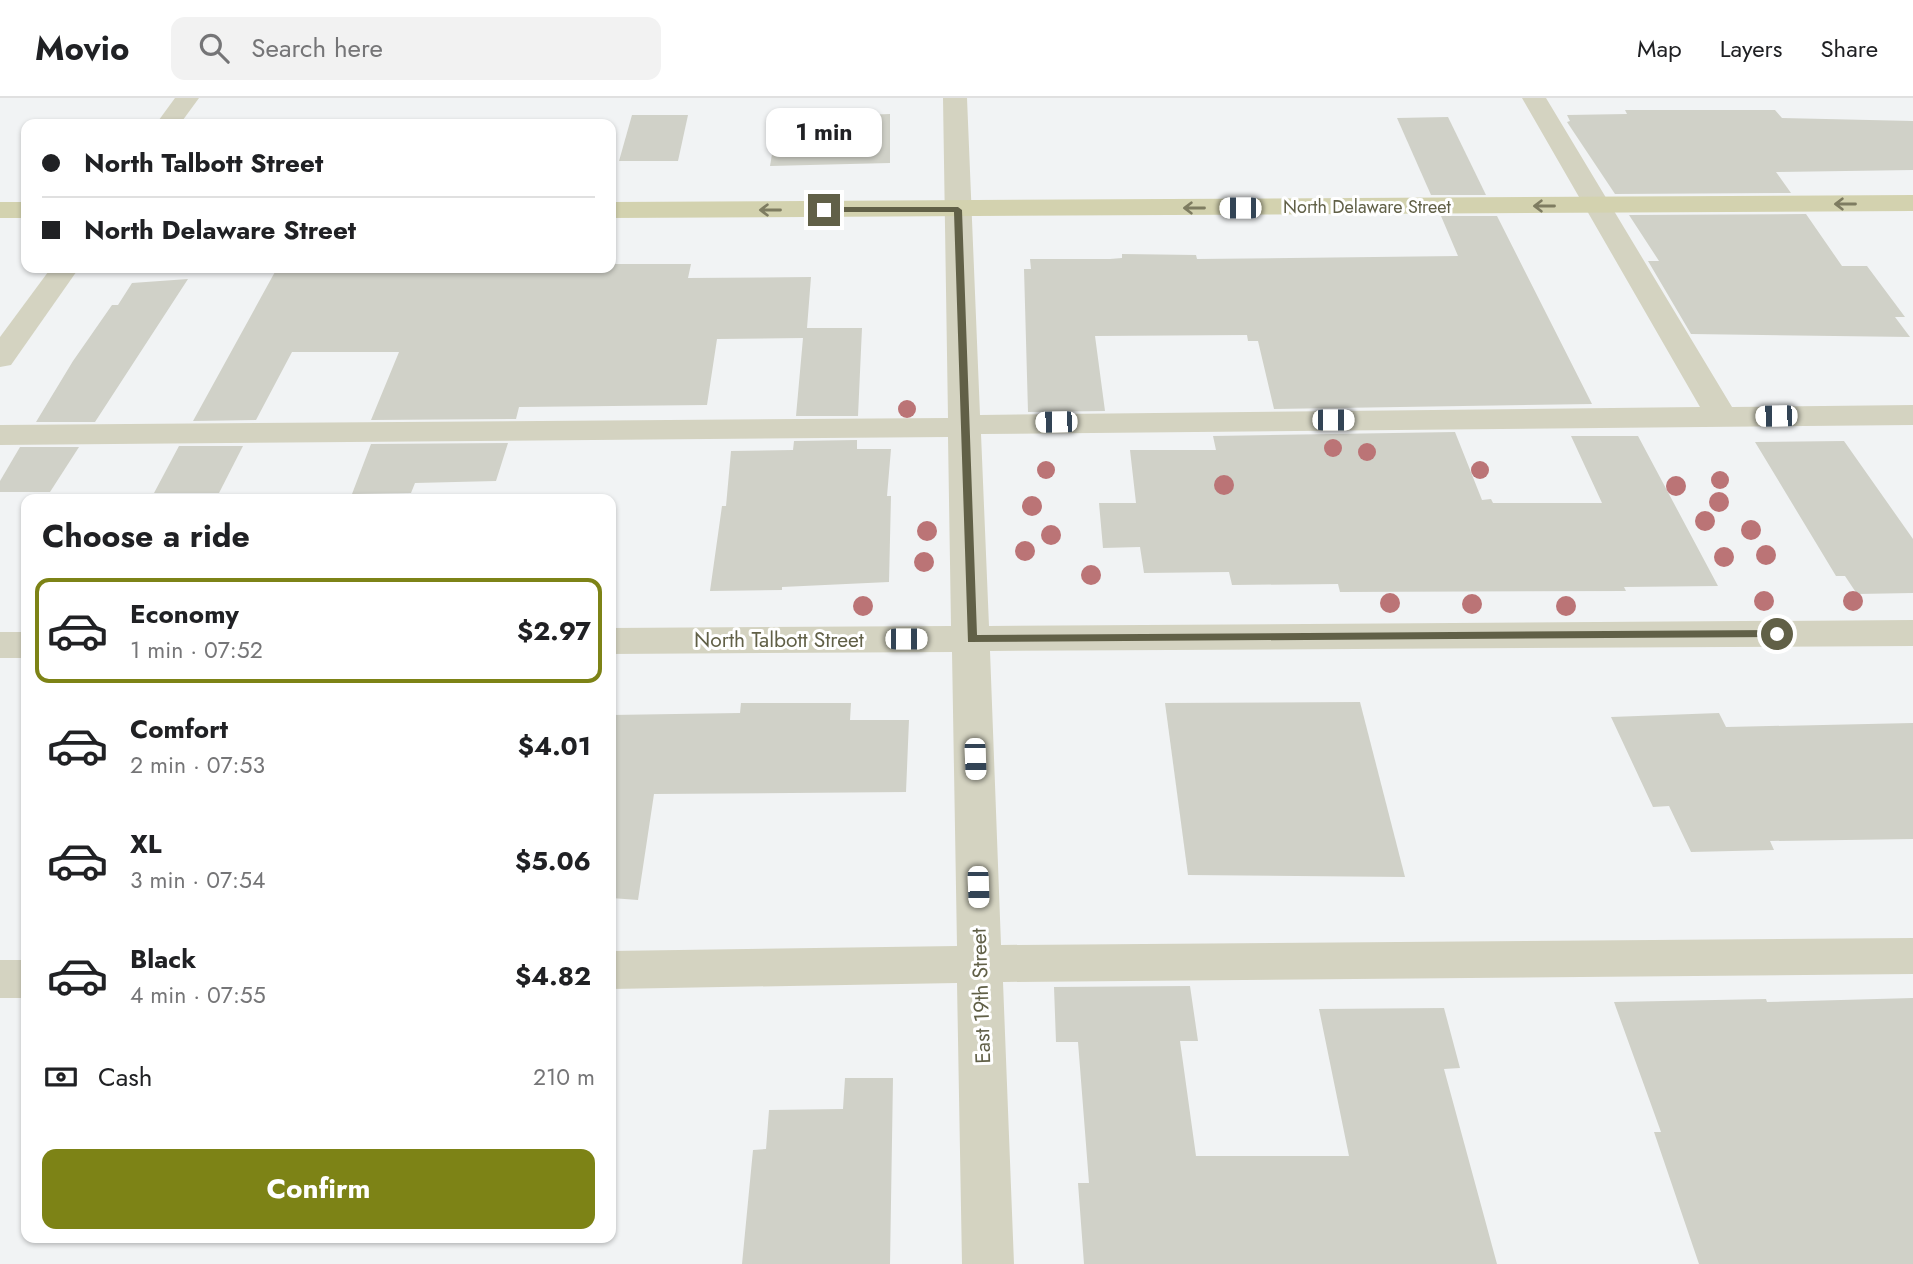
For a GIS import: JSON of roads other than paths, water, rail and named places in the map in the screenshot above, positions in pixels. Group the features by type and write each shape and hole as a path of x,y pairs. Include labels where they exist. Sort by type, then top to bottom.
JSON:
{"main road":[{"name":"North Delaware Street","path":"616,210 1913,203"},
{"path":"0,210 21,210"}],"street":[{"path":"172,119 187,98"},
{"name":"East 19th Street","path":"955,98 988,1264"},
{"path":"1534,98 1721,416"},
{"path":"0,358 61,273"},
{"path":"0,435 920,429 1001,423 1913,415"},
{"name":"North Talbott Street","path":"616,641 1913,633"},
{"path":"0,645 21,645"},
{"path":"616,970 1913,956"},
{"path":"0,979 21,979"}]}
